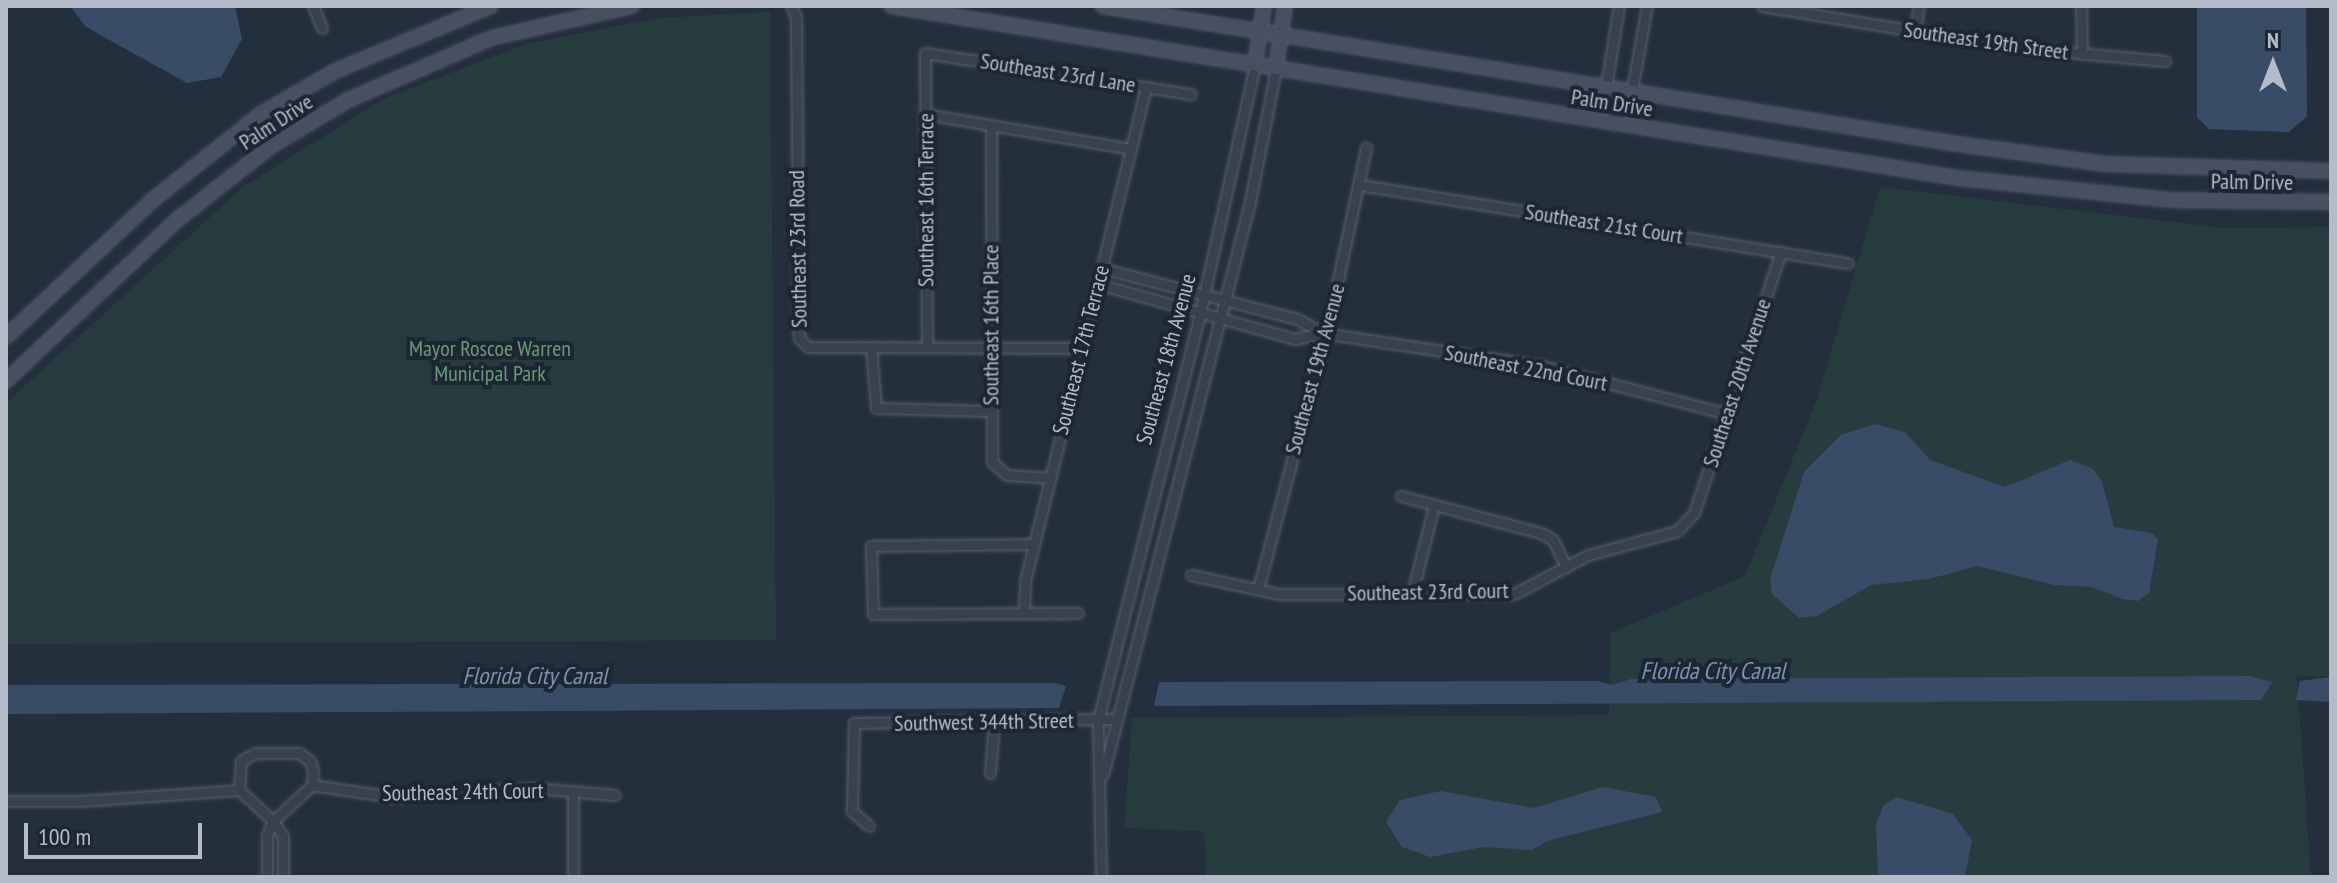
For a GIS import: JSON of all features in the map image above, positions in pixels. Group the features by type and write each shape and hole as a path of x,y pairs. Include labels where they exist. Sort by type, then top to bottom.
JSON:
{"main road":[{"name":"Palm Drive","path":"6,337 154,199 261,114 349,65 491,6"},
{"name":"Palm Drive","path":"6,381 177,220 271,146 348,100 491,38 632,6"},
{"name":"Palm Drive","path":"891,6 1958,178 2107,195 2331,202"},
{"name":"Palm Drive","path":"1102,6 1260,34 2106,164 2331,171"},
{"name":"Southeast 18th Avenue","path":"1255,64 1264,6"},
{"path":"1276,68 1285,6"}],"street":[{"path":"313,6 322,28"},
{"name":"Southeast 23rd Road","path":"791,6 796,18 799,338 808,347 1082,348"},
{"path":"796,18 804,6"},
{"path":"1615,124 1606,86 1619,6"},
{"path":"1615,124 1632,90 1647,6"},
{"name":"Southeast 19th Street","path":"1762,6 2082,54 2165,61"},
{"path":"1915,31 1919,6"},
{"path":"2081,6 2082,54"},
{"name":"Southeast 23rd Lane","path":"925,53 1191,94"},
{"name":"Southeast 16th Terrace","path":"925,53 927,347"},
{"name":"Southeast 18th Avenue","path":"1101,784 1098,720 1205,295 1255,64"},
{"name":"Southeast 18th Avenue","path":"1101,784 1115,719 1128,691 1226,301 1276,68"},
{"name":"Southeast 17th Terrace","path":"1024,613 1034,544 1146,87"},
{"path":"925,114 1131,149"},
{"name":"Southeast 16th Place","path":"991,125 992,462 998,471 1050,478"},
{"name":"Southeast 19th Avenue","path":"1258,589 1360,185 1366,148"},
{"name":"Southeast 21st Court","path":"1360,185 1848,263"},
{"name":"Southeast 20th Avenue","path":"1694,513 1781,252"},
{"name":"Southeast 22nd Court","path":"1101,268 1297,319 1323,333 1542,366 1727,414"},
{"name":"Southeast 22nd Court","path":"1098,284 1295,339 1323,333"},
{"path":"871,347 871,398 876,408 992,411"},
{"path":"1401,496 1541,533 1553,540 1566,567"},
{"path":"1412,594 1434,505"},
{"name":"Southeast 23rd Court","path":"1191,575 1258,589 1514,594 1588,555 1677,531 1694,513"},
{"path":"1034,544 871,546 873,614 1078,613"},
{"name":"Southwest 344th Street","path":"869,826 852,811 854,723 994,724 1115,719"},
{"path":"990,773 994,724"},
{"path":"239,790 241,761 255,753 306,755 313,771 312,785 273,821 267,835 267,877"},
{"path":"1101,784 1101,877"},
{"name":"Southeast 24th Court","path":"312,785 393,797 535,788 615,795"},
{"path":"6,801 79,801 239,790 273,821 283,836 283,877"},
{"path":"573,791 573,877"}],"green space":[{"name":"Mayor Roscoe Warren Municipal Park","path":"770,12 776,640 6,644 6,403 243,187 385,98 526,44 658,18"},
{"path":"1880,187 2223,228 2331,227 2331,676 2297,677 2311,877 1206,877 1204,831 1124,828 1132,718 1609,715 1610,633 1745,576 1817,399"}],"water":[{"path":"70,6 235,6 242,39 221,77 187,83 86,27"},
{"path":"2197,6 2306,6 2307,116 2289,132 2209,129 2197,117"},
{"path":"1875,424 1905,432 1930,460 2005,487 2070,460 2093,469 2102,482 2114,527 2152,533 2158,539 2149,593 2138,601 2122,599 2092,587 2054,585 1977,566 1929,579 1871,585 1817,616 1799,618 1772,594 1770,579 1804,472 1841,435"},
{"name":"Florida City Canal","path":"2249,676 2272,682 2261,700 1154,706 1159,682 1598,681 1612,685 1631,679"},
{"path":"2331,677 2331,702 2296,700 2300,681"},
{"name":"Florida City Canal","path":"1055,683 1066,686 1059,708 6,714 6,685"},
{"path":"1603,787 1656,797 1662,812 1547,841 1532,850 1483,847 1430,857 1402,847 1386,822 1400,800 1441,791 1534,808"},
{"path":"1897,797 1953,814 1972,840 1965,877 1878,877 1876,825 1883,806"}]}
